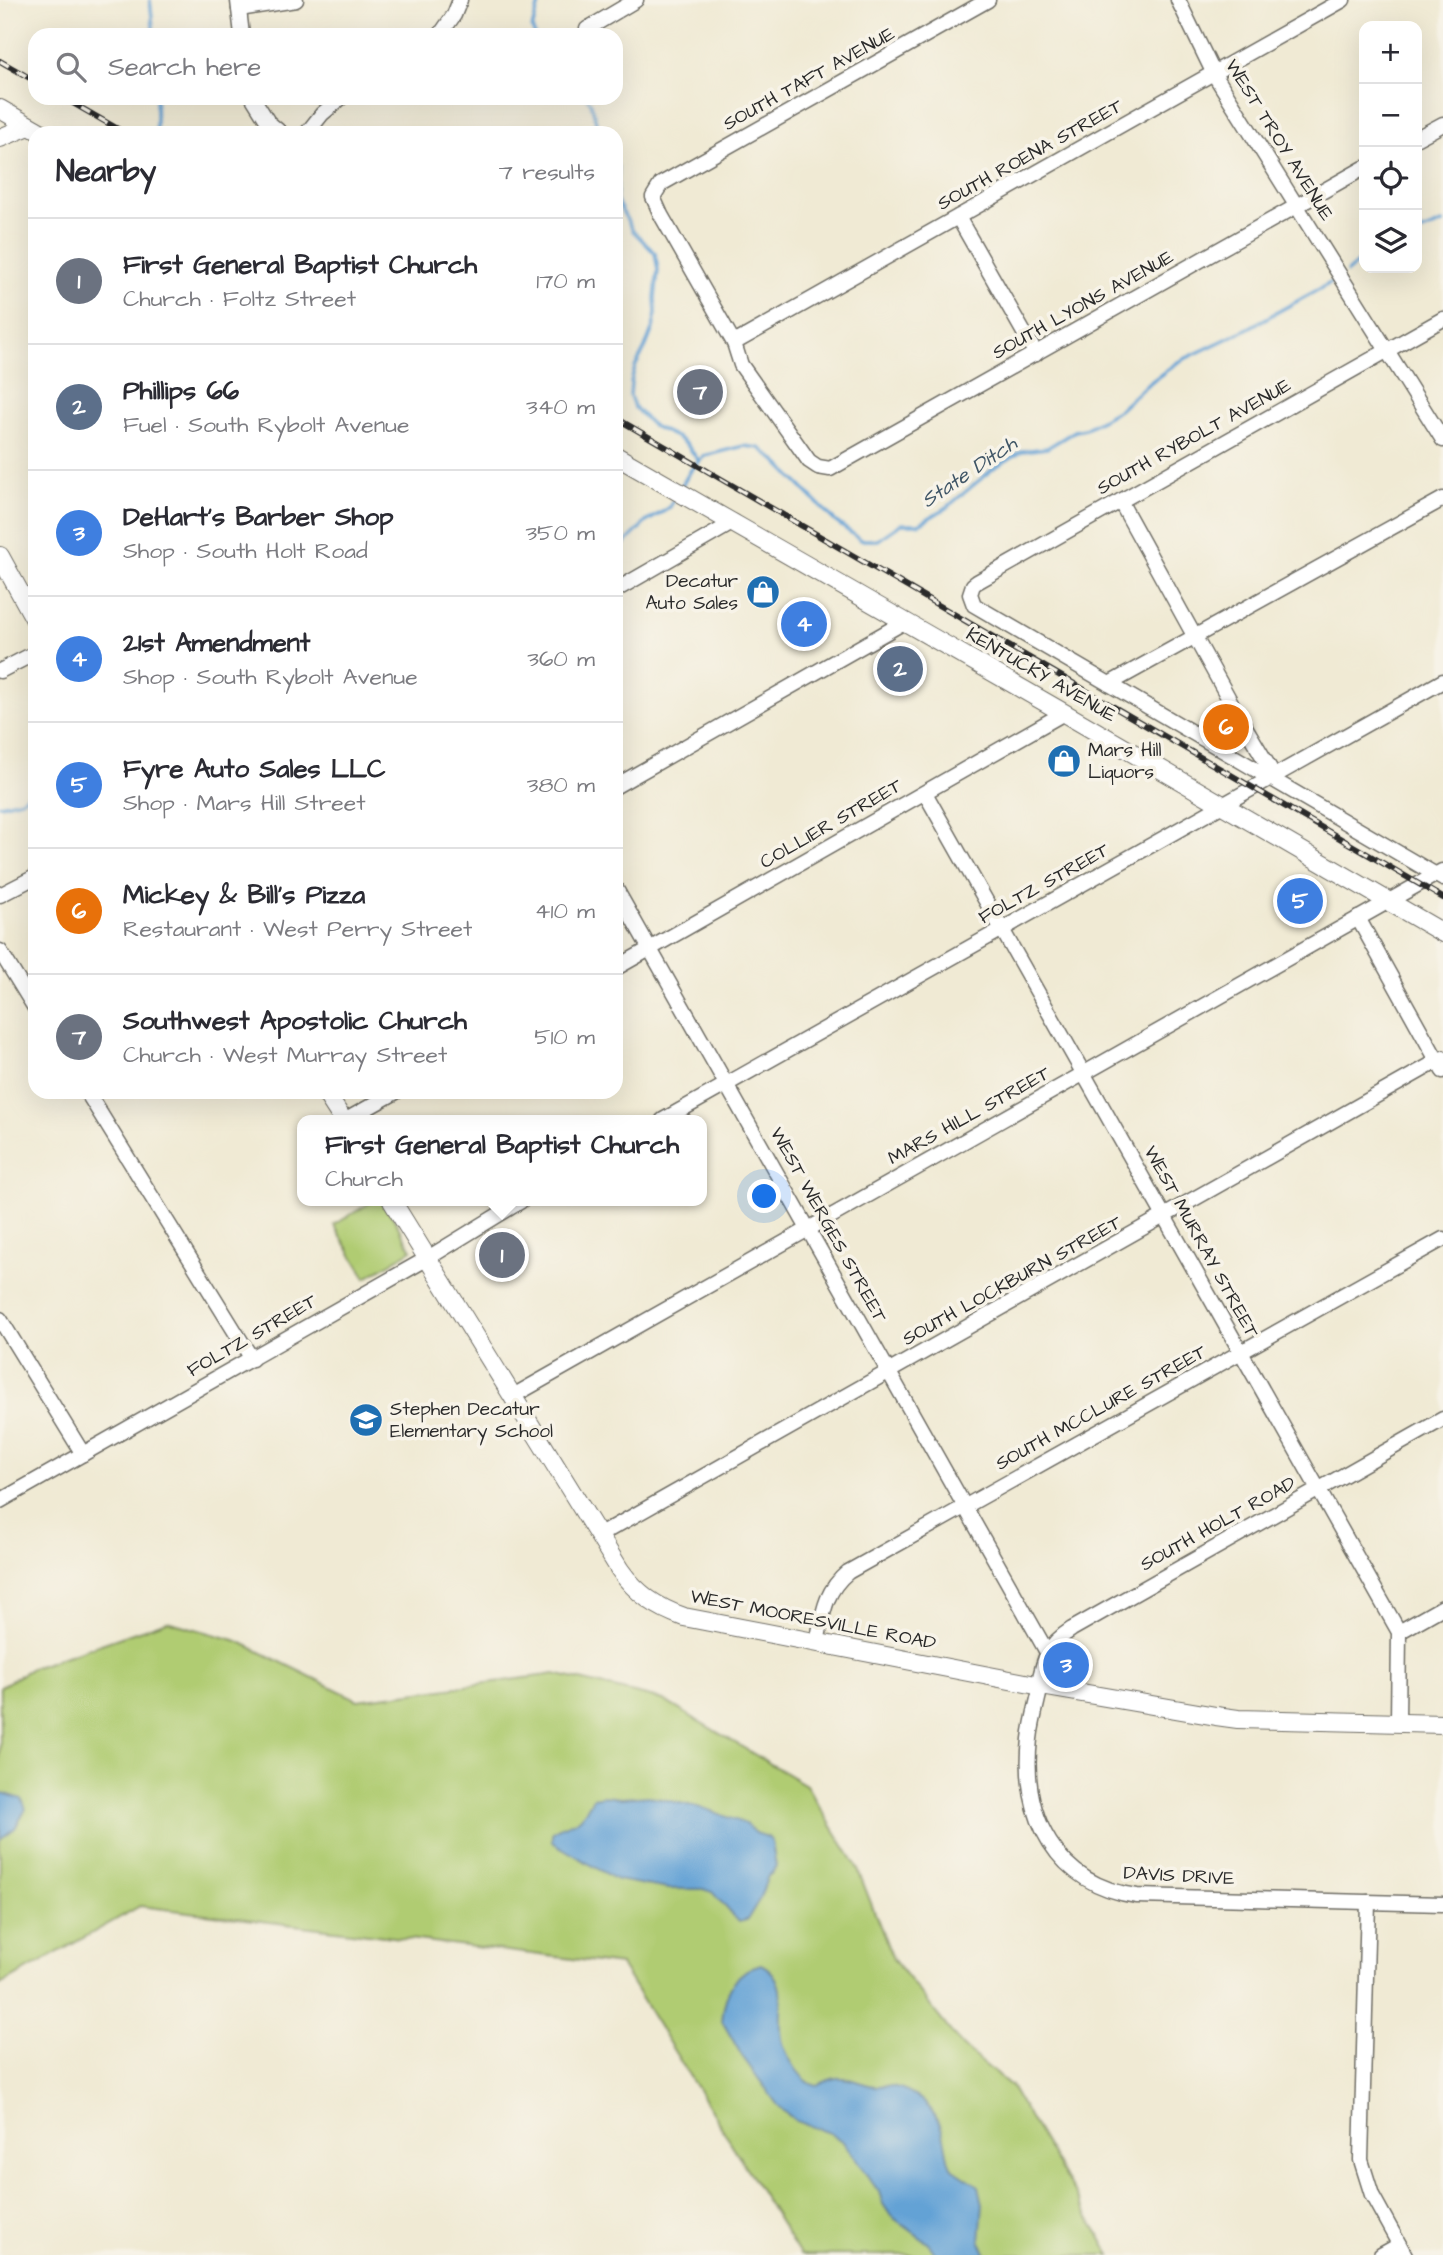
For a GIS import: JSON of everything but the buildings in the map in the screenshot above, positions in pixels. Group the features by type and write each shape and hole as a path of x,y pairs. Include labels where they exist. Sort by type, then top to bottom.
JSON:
{"main road":[{"path":"0,109 31,126"},
{"path":"0,138 28,131"},
{"name":"KENTUCKY AVENUE","path":"623,460 1443,933"},
{"path":"0,556 28,607"},
{"path":"330,1099 341,1115"},
{"name":"WEST MOORESVILLE ROAD","path":"396,1206 620,1570 634,1588 664,1609 684,1617 1040,1686 1227,1717 1443,1724"}],"street":[{"path":"241,28 239,4 296,0"},
{"path":"445,28 460,0"},
{"path":"589,28 636,0"},
{"name":"SOUTH TAFT AVENUE","path":"734,343 661,215 653,197 662,184 988,0"},
{"name":"WEST TROY AVENUE","path":"1178,0 1214,74 1443,440"},
{"name":"SOUTH ROENA STREET","path":"734,343 1343,0"},
{"path":"257,105 273,126"},
{"path":"313,126 333,105"},
{"path":"1422,135 1443,124"},
{"name":"SOUTH LYONS AVENUE","path":"734,343 741,365 810,461 818,467 831,469 1359,171"},
{"path":"958,218 1036,354"},
{"name":"SOUTH RYBOLT AVENUE","path":"1108,684 974,605 970,594 973,585 1443,318"},
{"path":"1108,684 1443,499"},
{"path":"1120,501 1273,778"},
{"path":"623,586 734,522"},
{"path":"623,782 906,621"},
{"path":"0,671 28,657"},
{"name":"FOLTZ STREET","path":"672,1115 1443,681"},
{"path":"1108,684 1440,874"},
{"name":"COLLIER STREET","path":"623,964 1064,713"},
{"name":"WEST MURRAY STREET","path":"925,793 1399,1632 1398,1722"},
{"name":"MARS HILL STREET","path":"513,1396 1440,874"},
{"path":"0,895 28,881"},
{"name":"WEST WERGES STREET","path":"623,901 1047,1652"},
{"path":"1358,918 1441,1064"},
{"path":"0,951 28,996"},
{"name":"SOUTH LOCKBURN STREET","path":"598,1536 1441,1064"},
{"path":"91,1099 252,1359"},
{"path":"353,1115 383,1099"},
{"name":"FOLTZ STREET","path":"0,1501 428,1258 513,1206"},
{"name":"SOUTH MCCLURE STREET","path":"817,1643 827,1597 846,1573 1443,1239"},
{"path":"0,1318 83,1454"},
{"name":"SOUTH HOLT ROAD","path":"1047,1652 1054,1641 1078,1625 1443,1419"},
{"path":"1399,1632 1443,1607"},
{"path":"1040,1686 1047,1652"},
{"name":"DAVIS DRIVE","path":"1040,1686 1030,1739 1032,1801 1049,1844 1082,1876 1113,1891 1137,1896 1443,1904"},
{"path":"1368,1902 1361,2160 1372,2195 1402,2250 1381,2255"}],"green space":[{"path":"365,1206 386,1206 412,1250 366,1278 334,1225"},
{"path":"167,1621 238,1641 358,1700 555,1674 663,1700 806,1785 856,1865 893,1959 963,2047 1011,2086 1111,2255 800,2255 621,1965 140,1906 0,1985 0,1687 32,1668"}],"water":[{"path":"3,1793 22,1799 26,1809 15,1828 0,1839 0,1795"},
{"path":"649,1796 706,1809 746,1824 756,1833 768,1837 772,1842 776,1866 768,1876 759,1900 747,1920 739,1922 712,1892 703,1889 668,1889 617,1880 552,1842 552,1833 579,1819 593,1798"},
{"path":"761,1964 770,1970 780,1987 783,2043 805,2080 817,2086 837,2078 872,2086 891,2086 908,2091 929,2107 942,2130 951,2167 979,2186 983,2204 980,2242 986,2255 936,2255 928,2243 891,2216 879,2192 843,2142 830,2133 796,2121 780,2108 742,2056 722,2021 725,2002 732,1985 744,1972"}],"waterway":[{"path":"150,0 153,28"},
{"path":"532,28 540,0"},
{"path":"156,105 156,126"},
{"path":"592,105 597,126"},
{"path":"623,213 633,231 655,253 658,270 653,328 635,367 630,396 634,407 653,426 678,438 699,461"},
{"name":"State Ditch","path":"1422,231 1443,223"},
{"name":"State Ditch","path":"1347,272 1359,261"},
{"name":"State Ditch","path":"681,487 704,456 744,446 760,448 836,522 861,540 878,540 901,524 919,524 946,508 994,468 1022,451 1047,448 1119,410 1178,362 1243,331 1334,281"},
{"name":"State Ditch","path":"623,545 646,522 669,508 676,496"},
{"name":"State Ditch","path":"0,805 21,800 28,794"}],"railway":[{"path":"0,61 28,77"},
{"path":"76,105 113,126"},
{"path":"623,422 1443,898"}],"place":[{"name":"Southwest Apostolic Church","path":"700,392"},
{"name":"Decatur Auto Sales","path":"763,592"},
{"name":"21st Amendment","path":"804,624"},
{"name":"Phillips 66","path":"900,669"},
{"name":"Mickey & Bill's Pizza","path":"1226,727"},
{"name":"Mars Hill Liquors","path":"1064,761"},
{"name":"Fyre Auto Sales LLC","path":"1300,901"},
{"name":"First General Baptist Church","path":"502,1255"},
{"name":"Stephen Decatur Elementary School","path":"366,1420"},
{"name":"DeHart’s Barber Shop","path":"1066,1665"}]}
